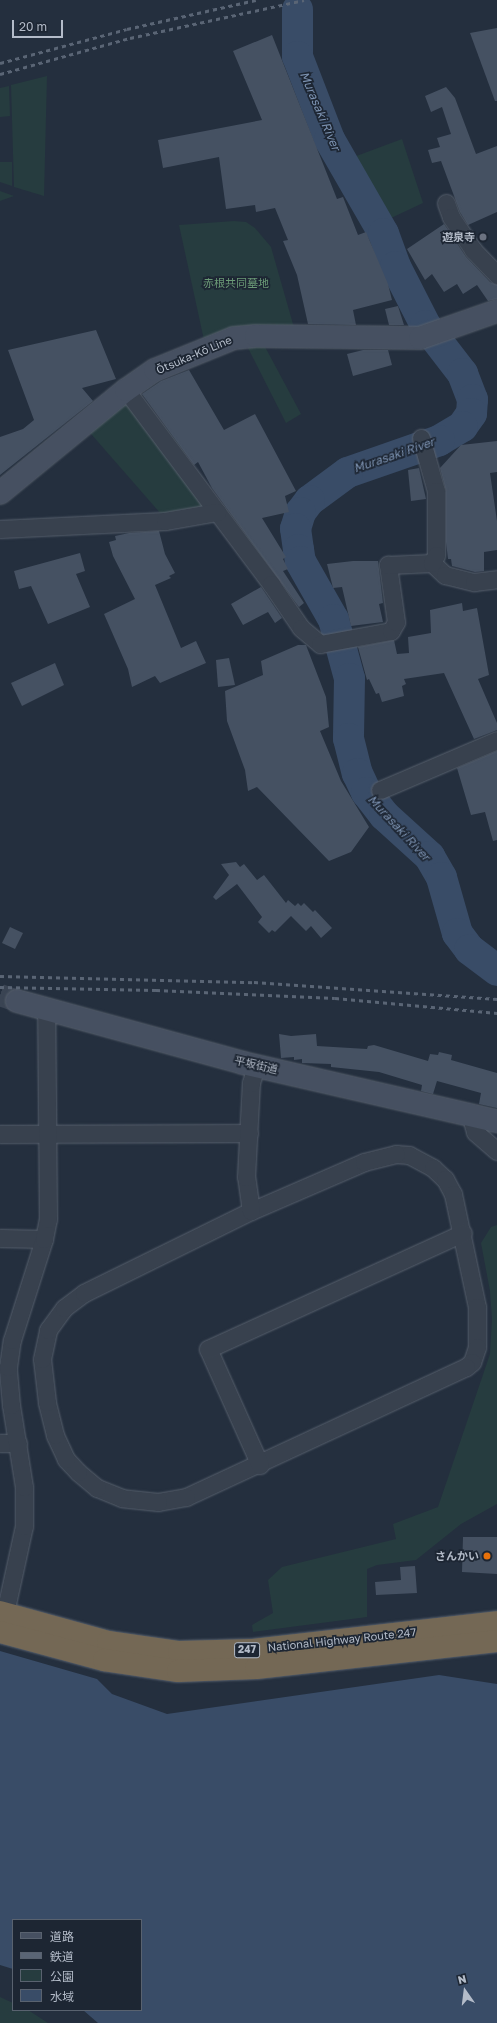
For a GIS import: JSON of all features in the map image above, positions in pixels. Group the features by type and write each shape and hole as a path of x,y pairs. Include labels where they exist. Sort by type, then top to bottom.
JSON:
{"highway":[{"name":"National Highway Route 247","path":"2,1619 108,1642 179,1652 253,1650 497,1622"},
{"name":"National Highway Route 247","path":"2,1619 104,1660 178,1671 256,1668 497,1642"}],"main road":[{"name":"Ōtsuka-Kō Line","path":"0,493 126,390 155,370 244,336 432,334 497,312"},
{"name":"平坂街道","path":"17,1001 256,1066 497,1121"}],"street":[{"path":"446,203 451,216 473,250 497,275"},
{"path":"126,390 218,512 301,628 320,644 391,631 396,622 388,565 432,562 445,575 452,577 474,582 497,579"},
{"path":"421,438 436,491 438,510 436,555 432,562"},
{"path":"0,529 165,521 218,512"},
{"path":"380,790 497,740"},
{"path":"2,1619 24,1526 24,1487 11,1406 6,1340 44,1239 48,1219 46,1008"},
{"path":"251,1212 246,1177 251,1082 256,1066"},
{"path":"470,1114 475,1132 497,1151"},
{"path":"0,1134 249,1133"},
{"path":"396,1154 420,1160 445,1179 453,1194 463,1233 477,1306 477,1347 472,1362 466,1367 260,1465 172,1501 132,1500 97,1488 78,1472 60,1449 47,1402 42,1359 48,1330 72,1300 251,1212 364,1162 396,1154"},
{"path":"260,1465 208,1349 463,1233"},
{"path":"0,1238 44,1239"},
{"path":"0,1443 18,1443"}],"green space":[{"path":"47,76 44,196 14,187 11,85"},
{"path":"9,86 10,116 0,117 0,88"},
{"path":"402,139 423,203 389,219 351,158"},
{"path":"0,162 12,162 12,186 0,182"},
{"path":"0,191 14,196 0,201"},
{"name":"赤根共同墓地","path":"234,221 246,222 255,228 271,247 295,331 204,340 179,225"},
{"path":"263,343 301,414 286,423 246,344"},
{"path":"125,396 208,506 161,514 85,427"},
{"path":"497,1225 497,1504 461,1524 416,1560 377,1565 367,1569 367,1617 253,1632 252,1625 273,1613 268,1580 282,1567 396,1539 393,1524 438,1507 490,1354 492,1319 490,1291 481,1243 491,1227"},
{"path":"0,1997 12,2003 12,2011 30,2011 48,2023 0,2023"}],"water":[{"path":"0,1651 97,1679 112,1694 167,1714 439,1675 497,1684 497,2023 98,2023 84,2011 142,2011 142,1919 12,1919 12,1969 0,1965"}],"building":[{"path":"497,28 497,101 495,101 470,33"},
{"path":"272,35 337,199 343,197 358,235 366,232 388,284 392,300 353,310 356,325 308,324 297,275 283,241 288,240 275,208 256,212 255,205 226,209 219,157 163,168 158,140 262,120 233,51"},
{"path":"446,87 455,98 476,154 497,146 497,212 468,225 460,212 441,161 432,163 428,150 440,147 437,138 451,134 442,107 431,112 425,96"},
{"path":"444,224 466,257 490,282 497,285 497,299 488,301 477,285 463,294 457,284 444,292 432,274 425,280 407,249"},
{"path":"398,306 404,325 389,325 385,309"},
{"path":"96,330 116,379 82,388 93,401 0,475 0,437 23,429 34,420 8,350"},
{"path":"363,350 388,350 392,365 353,376 347,354"},
{"path":"189,370 224,430 255,414 296,491 285,496 289,512 262,518 286,557 283,559 288,569 283,571 304,603 299,607 212,488 198,462 194,465 142,394 161,381"},
{"path":"497,441 497,472 490,473 497,521 497,550 484,552 484,571 475,572 452,566 451,559 448,559 446,542 446,491 440,468 461,445"},
{"path":"419,468 426,499 411,501 408,470"},
{"path":"159,531 165,554 175,573 169,576 171,578 155,585 181,648 196,641 206,663 160,683 155,676 132,687 128,669 104,614 135,599 113,556 109,542 116,540 115,536 129,533"},
{"path":"80,553 85,571 76,574 90,607 48,624 31,586 19,589 14,571"},
{"path":"353,561 378,561 383,603 379,604 383,622 351,626 342,587 333,588 327,564"},
{"path":"261,587 282,618 275,623 268,612 243,625 231,604"},
{"path":"462,603 463,611 477,608 489,675 478,679 497,723 497,730 474,739 444,673 404,679 406,684 402,686 404,696 382,702 379,693 376,694 369,679 367,680 358,647 394,640 397,654 409,653 408,637 431,633 430,610"},
{"path":"298,645 306,645 326,697 329,727 320,731 341,781 369,827 351,852 329,861 257,787 248,791 245,770 227,721 225,691 263,675 261,661"},
{"path":"229,658 235,685 218,687 216,660"},
{"path":"55,663 64,685 22,706 11,683"},
{"path":"497,751 497,840 493,841 485,812 471,815 457,768"},
{"path":"236,862 240,867 244,864 257,880 264,875 286,903 288,900 295,906 298,903 301,906 304,903 313,912 315,910 332,928 321,938 311,926 306,931 291,916 275,932 272,930 269,933 258,922 262,917 237,884 216,900 213,897 229,875 221,864"},
{"path":"10,927 23,933 15,949 2,943"},
{"path":"279,1034 291,1036 316,1034 317,1046 367,1049 368,1046 374,1045 428,1061 430,1054 438,1055 439,1052 452,1055 451,1060 497,1073 497,1108 479,1104 481,1093 437,1081 433,1094 421,1091 422,1085 379,1072 331,1067 331,1064 302,1063 302,1059 294,1060 294,1057 281,1058"},
{"path":"463,1537 497,1537 497,1574 462,1572"},
{"path":"415,1566 417,1593 376,1595 375,1582 401,1580 400,1567"}],"waterway":[{"name":"Murasaki River","path":"297,9 297,56 329,139 383,233 395,266 425,325 462,373 472,399 471,413 462,426 439,440 347,472 309,500 300,512 295,528 300,561 333,619 349,678 348,738 357,773 366,792 384,815 429,856 441,877 457,933 469,949 497,970"}],"tunnel":[{"path":"0,995 17,1001"}],"railway":[{"path":"0,63 127,29 256,0"},
{"path":"0,74 130,38 304,0"},
{"path":"0,976 254,982 497,999"},
{"path":"0,987 156,990 335,998 497,1013"}],"place":[{"name":"遊泉寺","path":"483,237"},
{"name":"さんかい","path":"487,1556"}]}
